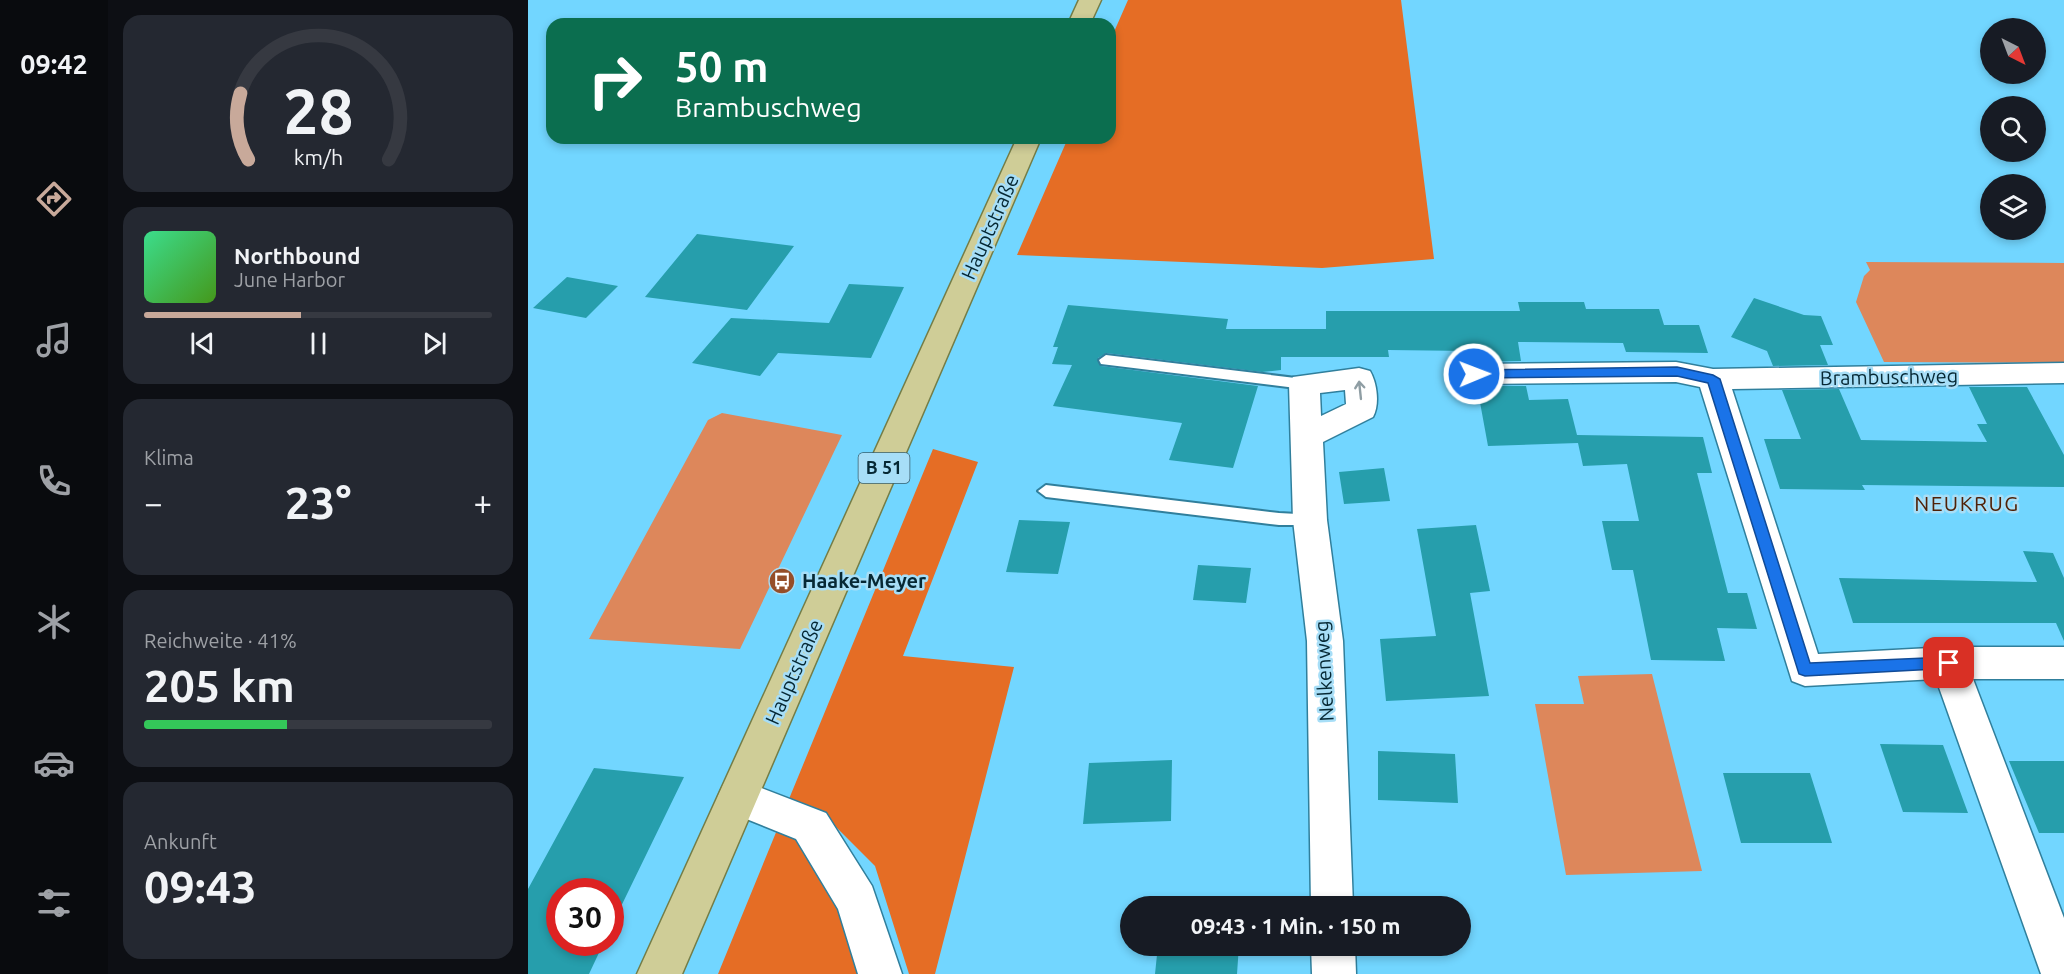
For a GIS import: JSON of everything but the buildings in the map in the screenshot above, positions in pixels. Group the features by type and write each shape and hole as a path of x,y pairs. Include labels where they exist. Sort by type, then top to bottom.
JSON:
{"main road":[{"path":"1082,18 1090,0"},
{"name":"Hauptstraße","path":"659,974 1026,144"}],"street":[{"name":"Brambuschweg","path":"1474,374 1677,372 1713,379 2064,373"},
{"path":"1304,384 1323,380 1359,378 1362,409 1308,436"},
{"path":"1713,379 1805,670 1949,663 2064,663"},
{"name":"Nelkenweg","path":"1304,384 1310,520 1325,641 1332,896"},
{"path":"1949,663 2025,865 2063,974"},
{"path":"738,797 811,826 857,901 880,974"},
{"path":"1333,956 1334,974"}],"lane":[{"path":"1106,360 1304,384"},
{"path":"1046,491 1279,519 1310,520"}],"shaded area":[{"path":"1128,0 1401,0 1434,259 1322,268 1017,255 1065,144 1116,144 1116,27"},
{"path":"1866,262 2064,263 2064,363 1884,362 1856,302 1864,276 1870,270"},
{"path":"722,413 842,435 740,649 589,639 708,420"},
{"path":"933,449 978,462 903,656 1014,667 935,974 909,974 875,866 821,812 789,799"},
{"path":"1652,674 1702,871 1566,875 1535,704 1584,704 1578,676"},
{"path":"777,830 800,838 846,911 860,974 718,974"}],"place":[{"name":"Haake-Meyer","path":"782,581"}],"district":[{"name":"NEUKRUG","path":"1967,504"}],"route":[{"path":"1474,374 1677,372 1713,379 1805,670 1949,663"}]}
